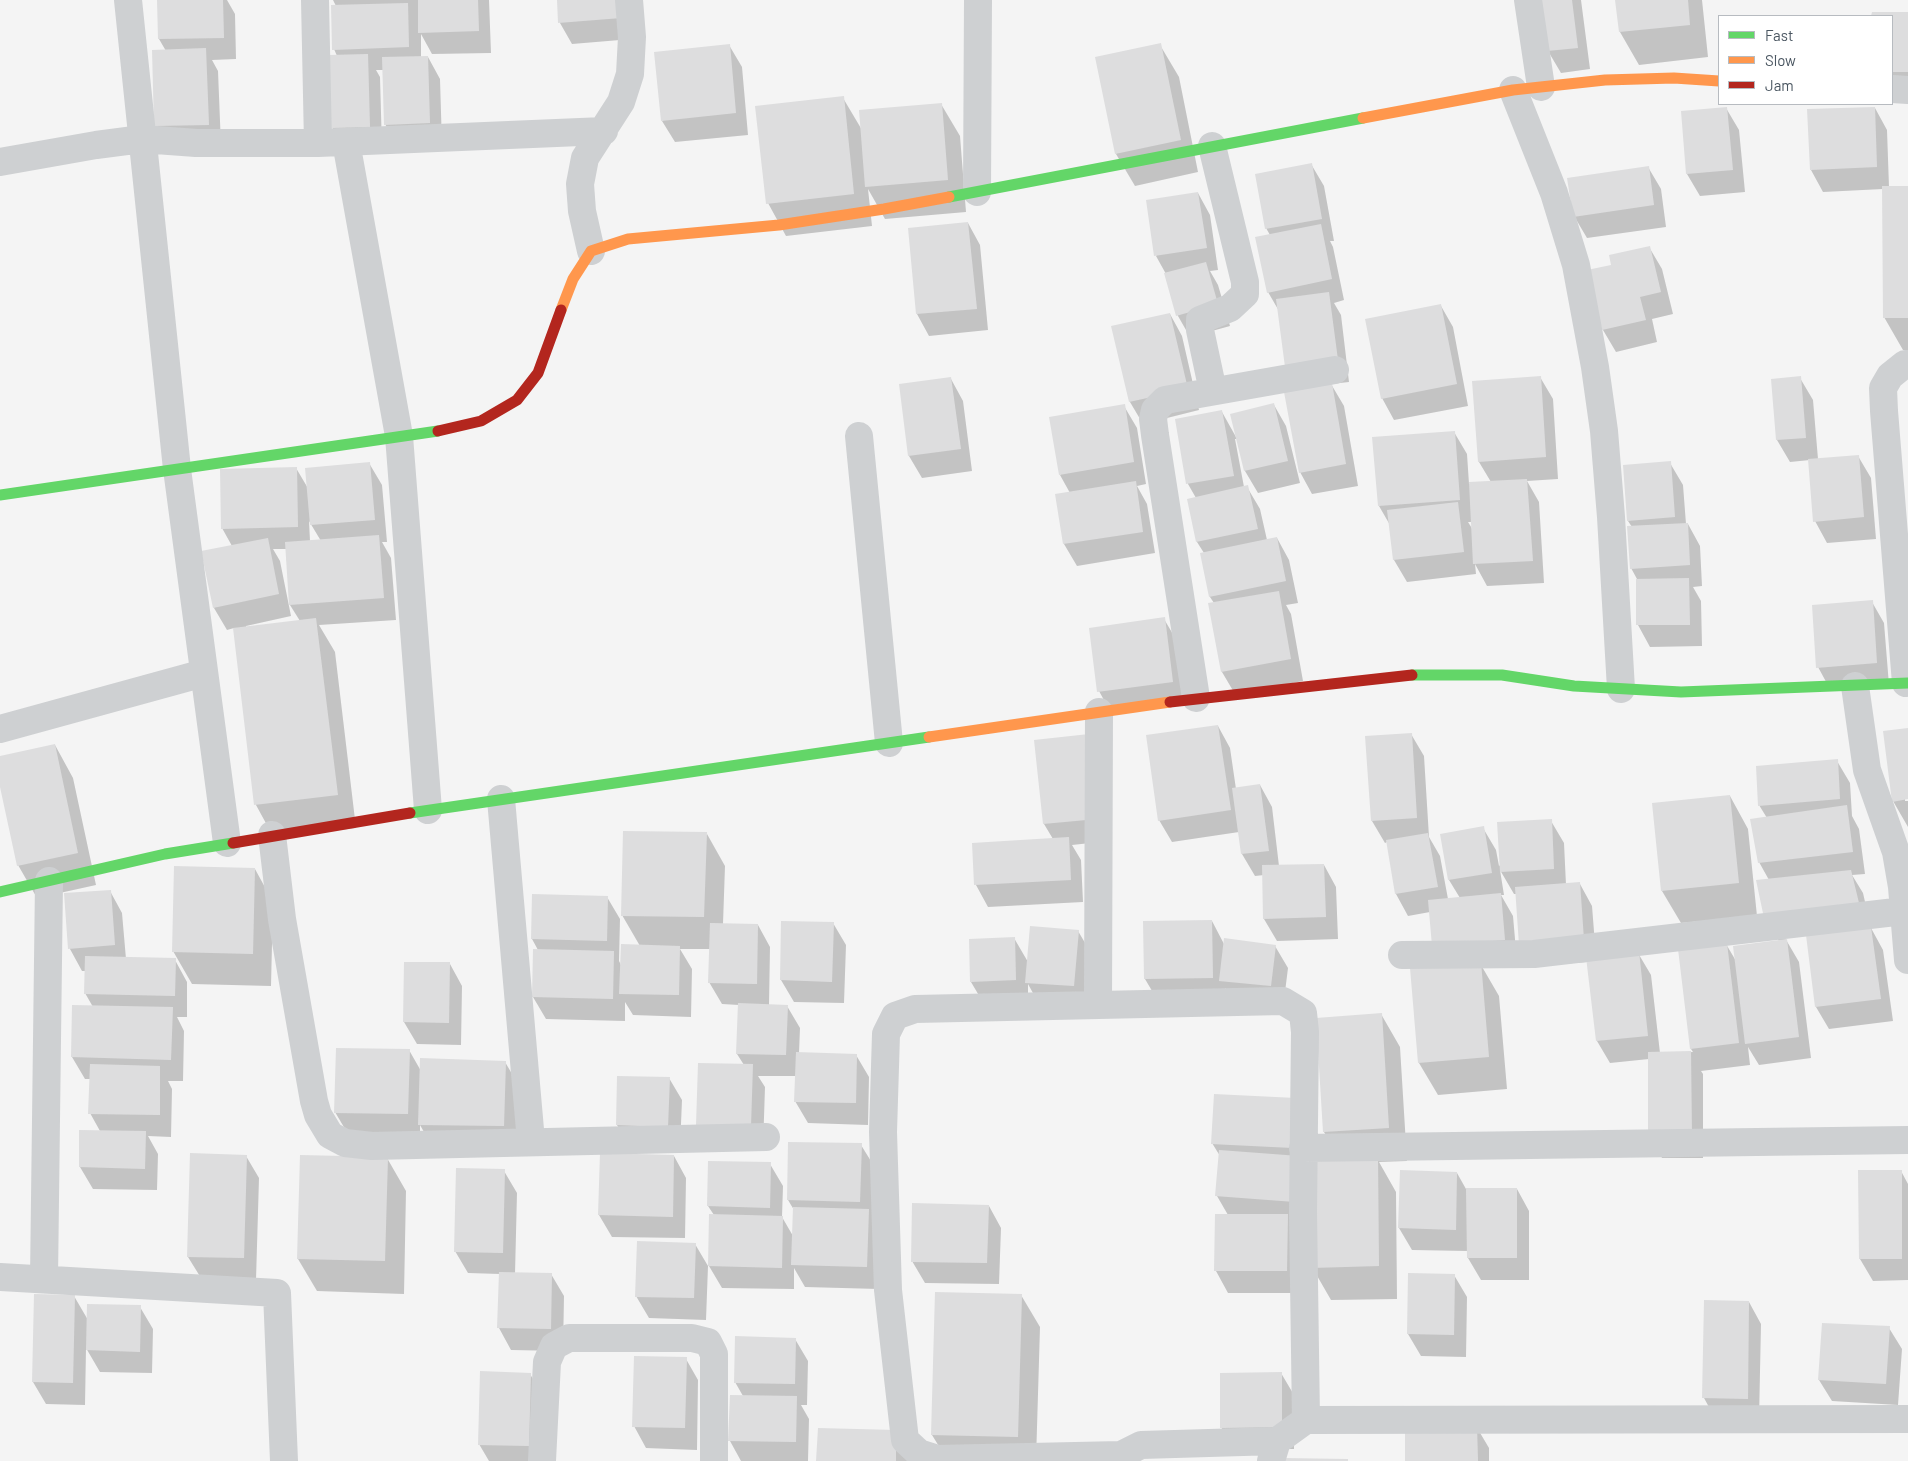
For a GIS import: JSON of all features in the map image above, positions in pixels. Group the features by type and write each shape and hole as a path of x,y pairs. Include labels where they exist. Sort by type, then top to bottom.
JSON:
{"street":[{"path":"128,0 177,469 227,843"},
{"path":"315,0 318,143"},
{"path":"591,251 582,212 580,184 585,158 621,102 630,74 632,36 629,0"},
{"path":"976,192 978,0"},
{"path":"1528,0 1541,87"},
{"path":"0,494 442,430 480,421 517,400 538,373 573,279 591,251 628,239 779,225 884,209 1513,90 1605,80 1674,78 1718,80"},
{"path":"1893,89 1908,90"},
{"path":"1513,90 1554,193 1576,265 1595,367 1604,431 1612,517 1621,688"},
{"path":"0,162 87,146 142,139 205,143 318,143 604,131"},
{"path":"346,142 399,436 428,810"},
{"path":"1212,146 1245,288 1245,294 1238,303 1200,320 1200,330 1213,392"},
{"path":"0,892 165,854 272,835 501,799 1196,698 1415,675 1502,675 1574,686 1681,692 1907,683 1883,388 1890,376 1905,364 1908,364"},
{"path":"1196,698 1153,420 1155,410 1165,400 1334,370"},
{"path":"859,436 889,743"},
{"path":"0,729 204,673"},
{"path":"1854,686 1867,770 1896,852 1902,887 1908,960"},
{"path":"1098,1004 1099,712"},
{"path":"501,799 531,1141"},
{"path":"272,835 282,919 314,1101 318,1115 330,1135 345,1143 372,1146 766,1137"},
{"path":"44,1279 49,882"},
{"path":"1402,956 1534,954 1904,911"},
{"path":"1306,1420 1303,1148 1305,1032 1303,1013 1283,1001 915,1008 895,1016 886,1034 883,1132 888,1290 905,1440 919,1453 938,1459 966,1460 1120,1458 1142,1445 1274,1451 1306,1420 1908,1419"},
{"path":"1303,1148 1908,1140"},
{"path":"0,1277 277,1293 284,1461"},
{"path":"542,1461 548,1362 554,1346 570,1338 692,1338 708,1342 714,1354 714,1461"}],"building":[{"path":"157,0 223,0 224,38 158,39"},
{"path":"418,0 478,0 479,31 418,33"},
{"path":"557,0 619,0 621,18 558,23"},
{"path":"1541,0 1572,0 1578,48 1547,51"},
{"path":"1615,0 1688,0 1690,25 1619,32"},
{"path":"408,3 409,47 332,50 331,5"},
{"path":"1872,12 1908,12 1908,72 1893,72 1893,15 1871,15"},
{"path":"1161,43 1181,140 1115,154 1095,57"},
{"path":"730,44 736,113 661,121 654,52"},
{"path":"206,48 209,125 154,126 152,50"},
{"path":"368,54 370,127 331,128 329,55"},
{"path":"428,56 430,123 384,125 382,57"},
{"path":"844,96 854,194 766,204 755,106"},
{"path":"942,103 948,180 865,187 859,110"},
{"path":"1727,107 1733,170 1686,174 1681,111"},
{"path":"1875,107 1877,167 1810,170 1807,109"},
{"path":"1312,163 1322,219 1265,229 1255,174"},
{"path":"1649,166 1654,205 1573,217 1567,178"},
{"path":"1882,186 1908,186 1908,318 1883,318"},
{"path":"1198,192 1207,248 1154,256 1146,200"},
{"path":"968,222 977,309 916,314 908,228"},
{"path":"1321,224 1332,279 1267,293 1255,237"},
{"path":"1650,246 1661,292 1640,297 1646,320 1602,330 1587,270 1611,265 1609,255"},
{"path":"1206,262 1218,304 1176,316 1164,273"},
{"path":"1329,292 1338,360 1285,367 1276,299"},
{"path":"1441,304 1457,384 1381,399 1365,319"},
{"path":"1170,313 1188,389 1129,402 1111,326"},
{"path":"1541,376 1546,457 1478,462 1472,381"},
{"path":"1801,376 1806,438 1776,440 1771,379"},
{"path":"951,377 961,449 908,456 899,384"},
{"path":"1332,383 1346,464 1299,473 1284,392"},
{"path":"1274,403 1288,461 1244,471 1230,414"},
{"path":"1125,404 1134,462 1059,475 1049,417"},
{"path":"1222,410 1234,476 1186,484 1175,419"},
{"path":"1455,431 1460,500 1378,506 1372,437"},
{"path":"1859,455 1864,517 1813,522 1808,459"},
{"path":"1671,461 1675,517 1627,521 1623,465"},
{"path":"370,462 375,520 310,525 305,468"},
{"path":"297,467 298,527 221,529 220,469"},
{"path":"1527,479 1533,561 1473,564 1469,482"},
{"path":"1136,481 1143,532 1063,544 1055,494"},
{"path":"1248,485 1258,529 1196,542 1187,499"},
{"path":"1458,502 1464,552 1393,560 1387,510"},
{"path":"1688,523 1690,565 1630,569 1627,526"},
{"path":"379,535 384,598 289,605 285,542"},
{"path":"1277,537 1286,581 1209,597 1200,553"},
{"path":"268,538 279,594 213,608 201,551"},
{"path":"1689,578 1690,625 1636,625 1636,579"},
{"path":"1279,591 1291,659 1221,672 1208,603"},
{"path":"1873,600 1877,663 1816,668 1812,605"},
{"path":"1165,617 1173,682 1097,692 1089,628"},
{"path":"316,618 338,795 254,805 233,628"},
{"path":"1218,725 1231,810 1158,821 1146,735"},
{"path":"1908,728 1908,799 1892,802 1883,731"},
{"path":"1412,733 1417,818 1371,821 1365,736"},
{"path":"1089,734 1097,819 1043,824 1034,740"},
{"path":"55,744 78,853 17,866 0,787 0,756"},
{"path":"1838,759 1840,799 1758,806 1756,766"},
{"path":"1260,784 1269,851 1241,854 1232,788"},
{"path":"1730,795 1739,883 1661,891 1652,803"},
{"path":"1847,805 1853,852 1758,863 1750,819"},
{"path":"1552,819 1554,869 1500,872 1497,822"},
{"path":"1484,826 1492,873 1448,880 1440,834"},
{"path":"623,831 707,832 704,917 621,916"},
{"path":"1428,833 1438,887 1395,894 1386,840"},
{"path":"1069,837 1071,880 974,885 972,843"},
{"path":"1324,864 1326,917 1263,919 1262,865"},
{"path":"174,866 255,868 253,954 172,952"},
{"path":"1851,870 1859,903 1764,918 1756,880"},
{"path":"1580,882 1584,940 1519,945 1515,887"},
{"path":"111,890 115,945 68,949 64,893"},
{"path":"1501,893 1505,940 1432,946 1428,900"},
{"path":"532,894 608,896 607,941 531,939"},
{"path":"1212,920 1213,978 1144,979 1143,921"},
{"path":"781,921 834,922 832,982 780,980"},
{"path":"710,923 758,924 757,984 708,983"},
{"path":"1030,926 1079,930 1074,986 1025,983"},
{"path":"1871,927 1881,999 1815,1007 1806,935"},
{"path":"1015,937 1016,980 970,982 969,939"},
{"path":"1224,938 1276,945 1271,986 1219,981"},
{"path":"1787,939 1799,1037 1745,1044 1733,946"},
{"path":"1727,943 1739,1043 1690,1049 1678,949"},
{"path":"621,944 680,946 679,995 619,994"},
{"path":"533,949 614,951 613,999 532,997"},
{"path":"1639,951 1648,1036 1596,1041 1586,957"},
{"path":"85,956 176,958 175,996 84,994"},
{"path":"404,962 450,962 449,1023 403,1022"},
{"path":"1481,962 1489,1057 1418,1063 1410,968"},
{"path":"738,1003 788,1005 786,1055 736,1054"},
{"path":"72,1005 173,1007 171,1060 71,1057"},
{"path":"1382,1013 1389,1128 1323,1132 1316,1018"},
{"path":"336,1048 410,1049 408,1114 334,1113"},
{"path":"1691,1051 1692,1137 1648,1137 1648,1052"},
{"path":"796,1052 857,1054 856,1103 794,1102"},
{"path":"420,1058 506,1061 504,1126 418,1125"},
{"path":"698,1063 753,1064 751,1126 696,1125"},
{"path":"90,1064 160,1066 160,1115 88,1114"},
{"path":"617,1076 670,1077 668,1127 616,1125"},
{"path":"1214,1094 1296,1098 1293,1148 1211,1144"},
{"path":"79,1130 146,1131 145,1169 79,1167"},
{"path":"788,1142 862,1143 860,1202 787,1200"},
{"path":"1219,1150 1299,1156 1295,1202 1215,1196"},
{"path":"190,1153 247,1155 244,1258 187,1257"},
{"path":"600,1153 674,1155 673,1217 598,1215"},
{"path":"300,1155 388,1157 385,1261 297,1259"},
{"path":"1378,1158 1379,1266 1311,1268 1309,1159"},
{"path":"708,1161 771,1162 770,1208 707,1206"},
{"path":"456,1168 505,1169 503,1253 454,1252"},
{"path":"1400,1170 1457,1172 1456,1230 1398,1228"},
{"path":"1858,1170 1902,1170 1902,1259 1859,1259"},
{"path":"1466,1188 1517,1188 1517,1258 1467,1258"},
{"path":"912,1203 989,1205 987,1263 911,1262"},
{"path":"793,1207 869,1209 867,1267 791,1265"},
{"path":"709,1214 783,1216 782,1268 708,1266"},
{"path":"1215,1214 1288,1214 1287,1271 1214,1271"},
{"path":"637,1241 696,1243 694,1298 635,1297"},
{"path":"499,1272 552,1273 551,1329 497,1328"},
{"path":"1408,1273 1455,1274 1454,1335 1407,1334"},
{"path":"935,1292 1022,1294 1018,1437 931,1435"},
{"path":"34,1294 75,1295 73,1383 32,1382"},
{"path":"1704,1300 1749,1301 1748,1399 1702,1398"},
{"path":"87,1304 141,1305 140,1352 86,1350"},
{"path":"1822,1323 1890,1326 1886,1384 1818,1380"},
{"path":"735,1336 796,1338 795,1384 734,1383"},
{"path":"634,1356 687,1357 685,1428 632,1427"},
{"path":"480,1371 531,1373 529,1446 478,1445"},
{"path":"1282,1372 1282,1427 1220,1428 1220,1373"},
{"path":"730,1395 797,1396 796,1442 728,1441"},
{"path":"1477,1425 1478,1461 1405,1461 1405,1426"},
{"path":"818,1428 896,1430 896,1461 816,1461"},
{"path":"1283,1458 1348,1459 1348,1461 1283,1461"}],"traffic: fast":[{"path":"949,197 1363,118"},
{"path":"0,495 438,431"},
{"path":"1412,675 1502,675 1574,686 1681,692 1908,683"},
{"path":"410,813 929,737"},
{"path":"0,892 165,854 233,843"}],"traffic: slow":[{"path":"1363,118 1513,90 1605,80 1674,78 1718,81"},
{"path":"561,310 573,279 591,251 628,239 779,225 949,197"},
{"path":"929,737 1170,702"}],"traffic: jam":[{"path":"438,431 481,421 517,400 538,373 561,310"},
{"path":"1170,702 1412,675"},
{"path":"233,843 410,813"}]}
